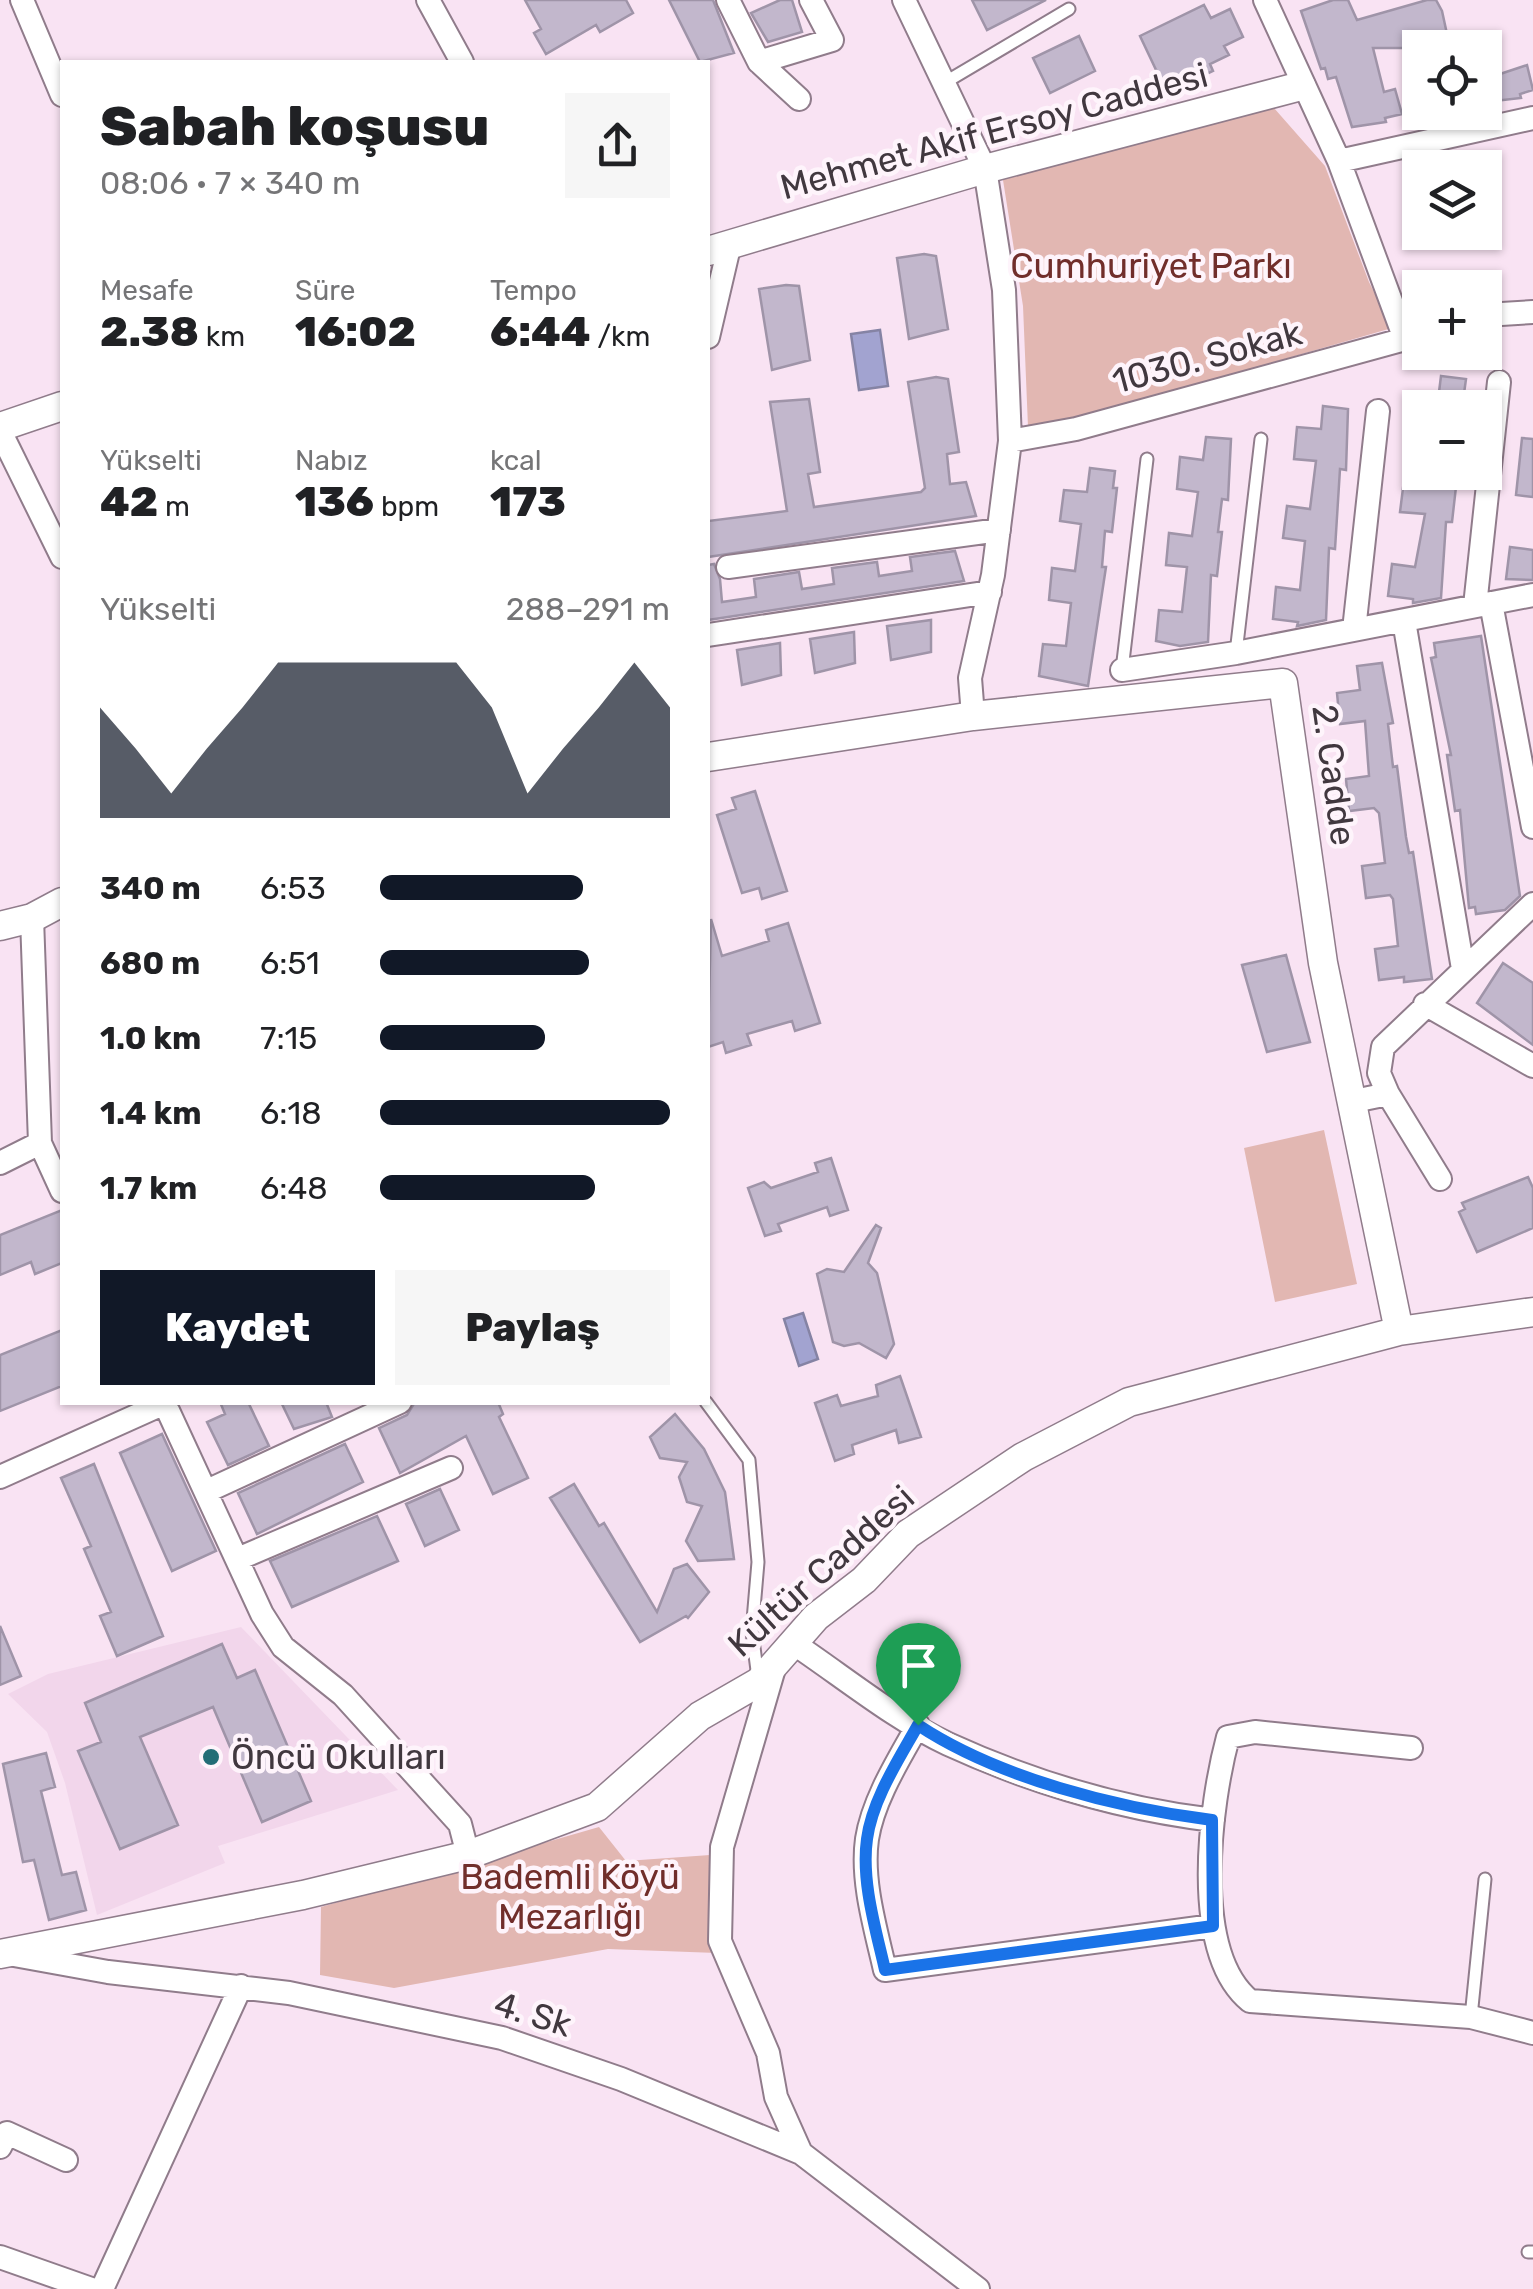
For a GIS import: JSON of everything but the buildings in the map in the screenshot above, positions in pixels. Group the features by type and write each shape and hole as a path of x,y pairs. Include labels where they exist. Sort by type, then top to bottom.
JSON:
{"street":[{"path":"22,0 60,89"},
{"path":"428,0 461,60"},
{"path":"728,0 760,62 799,99"},
{"path":"760,62 832,40 812,0"},
{"path":"904,0 984,169 1004,290 1010,442 990,592 970,678 973,716"},
{"path":"1265,0 1402,311"},
{"name":"Mehmet Akif Ersoy Caddesi","path":"718,247 984,169 1301,86"},
{"path":"1339,161 1533,118"},
{"path":"710,318 718,247"},
{"path":"1502,314 1533,312"},
{"name":"1030. Sokak","path":"1010,442 1076,429 1402,340"},
{"path":"1499,382 1483,604 1533,827"},
{"path":"60,407 0,429 60,553"},
{"path":"1354,630 1378,411"},
{"path":"728,566 999,530"},
{"path":"710,635 990,592"},
{"path":"1122,670 1236,653 1533,596"},
{"path":"1404,621 1463,968"},
{"name":"2. Cadde","path":"710,756 973,716 1284,683 1323,963 1399,1331"},
{"path":"0,926 32,918 60,903"},
{"path":"1440,1178 1379,1074 1384,1046 1463,968 1524,929 1533,904"},
{"path":"32,918 40,1143 60,1187"},
{"path":"1425,1004 1533,1066"},
{"path":"1354,1101 1388,1094"},
{"path":"0,1164 40,1143"},
{"name":"Kültür Caddesi","path":"5,1954 303,1895 468,1854 597,1807 700,1716 776,1662 816,1616 864,1580 908,1534 1023,1457 1088,1421 1129,1402 1399,1331 1533,1312"},
{"path":"0,1476 161,1405"},
{"path":"167,1405 240,1558 262,1614 283,1647 344,1695 460,1824 468,1854"},
{"path":"207,1491 393,1405"},
{"path":"240,1558 451,1468"},
{"path":"801,2153 776,2098 768,2052 720,1940 722,1847 776,1662 918,1725 945,1743 1066,1790 1166,1814 1212,1820"},
{"path":"918,1725 891,1774 867,1838 871,1904 885,1970 1213,1926"},
{"path":"1411,1748 1255,1732 1228,1737 1216,1783 1212,1820 1213,1926 1218,1952 1236,1990 1250,2001 1471,2017 1533,2033"},
{"name":"4. Sk","path":"5,1954 108,1972 241,1986 502,2038 621,2079 801,2153 978,2289"},
{"path":"102,2289 241,1986"},
{"path":"0,2148 8,2134 66,2160"},
{"path":"0,2257 91,2289"}],"lane":[{"path":"944,83 1069,9"},
{"path":"1236,653 1261,438"},
{"path":"1122,670 1147,460"},
{"path":"708,1405 749,1460 758,1562 752,1632 776,1662"},
{"path":"1471,2017 1485,1879"}],"shaded area":[{"name":"Öncü Okulları","path":"241,1627 398,1790 218,1846 225,1863 97,1915 65,1783 47,1732 8,1694 48,1674"}],"green space":[{"name":"Cumhuriyet Parkı","path":"1274,108 1325,166 1369,282 1392,328 1115,408 1028,427 1023,306 1003,180 1011,172"},
{"path":"1324,1130 1357,1284 1275,1302 1244,1148"},
{"name":"Bademli Köyü Mezarlığı","path":"599,1827 626,1861 710,1855 708,1936 717,1953 608,1949 394,1988 320,1975 321,1907"}],"water":[{"path":"880,330 888,386 859,390 851,334"},
{"path":"803,1313 818,1359 799,1366 784,1319"}],"place":[{"name":"Öncü Okulları","path":"211,1757"}],"route":[{"path":"918,1725 945,1743 1066,1790 1166,1814 1212,1820 1213,1926 885,1970 871,1904 867,1838 891,1774 918,1725"}]}
